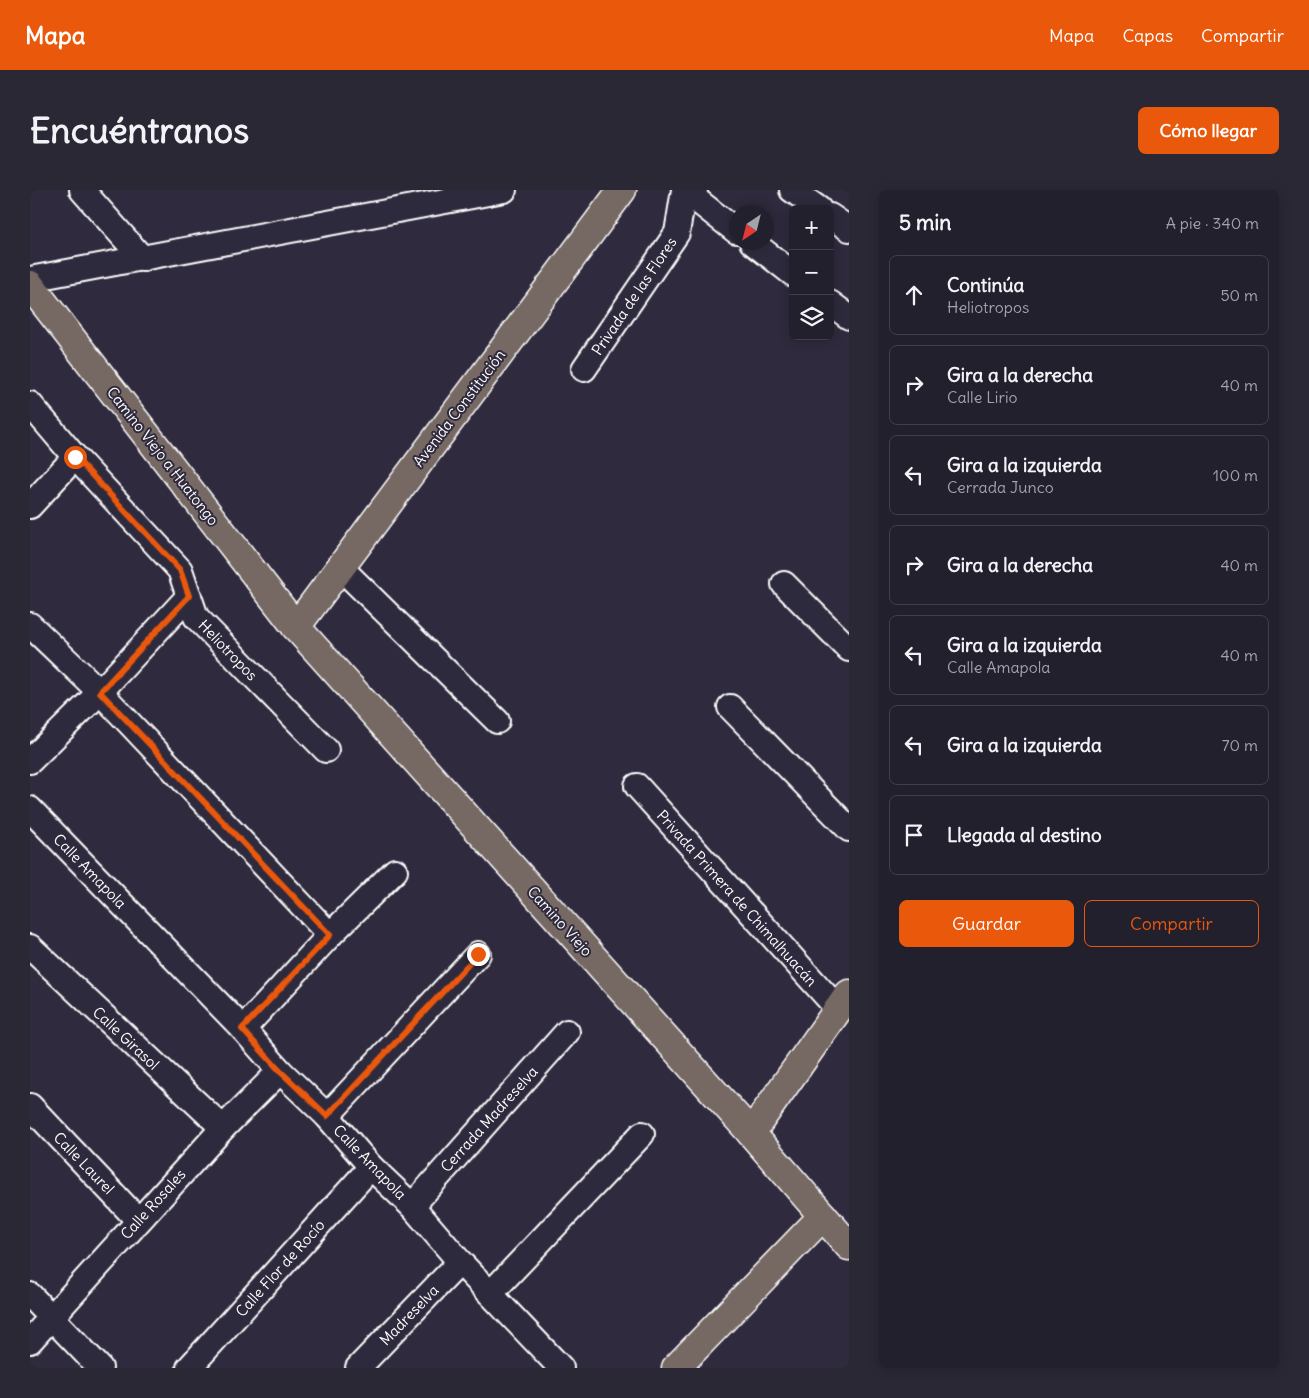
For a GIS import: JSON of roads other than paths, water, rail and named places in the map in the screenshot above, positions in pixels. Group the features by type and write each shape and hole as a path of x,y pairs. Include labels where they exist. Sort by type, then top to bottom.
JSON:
{"main road":[{"name":"Avenida Constitución","path":"296,627 622,190"},
{"name":"Camino Viejo a Huatongo","path":"30,285 296,627"},
{"name":"Camino Viejo","path":"296,627 751,1133 849,1246"},
{"path":"751,1133 844,1002"},
{"path":"676,1368 823,1216"}],"street":[{"path":"82,190 143,259"},
{"path":"30,279 143,259 449,195 504,190"},
{"path":"684,190 695,190"},
{"path":"684,190 729,225"},
{"name":"Privada de las Flores","path":"584,369 677,232 684,190"},
{"path":"792,190 813,205"},
{"path":"834,219 849,229"},
{"path":"762,250 789,271"},
{"path":"834,306 849,317"},
{"name":"Heliotropos","path":"30,404 75,457 180,570 196,617 326,750"},
{"path":"30,506 75,457"},
{"path":"340,567 497,721"},
{"path":"784,584 849,649"},
{"path":"30,761 100,692 189,596"},
{"path":"30,625 100,692 330,935"},
{"path":"730,708 849,829"},
{"name":"Privada Primera de Chimalhuacán","path":"637,786 844,1002"},
{"name":"Calle Amapola","path":"30,809 242,1029 280,1071 327,1116 371,1167 412,1206 460,1262 491,1293 550,1364"},
{"path":"242,1029 330,935 395,871"},
{"name":"Calle Girasol","path":"30,947 223,1128"},
{"path":"327,1116 478,954"},
{"name":"Cerrada Madreselva","path":"412,1206 567,1032"},
{"name":"Calle Rosales","path":"30,1340 223,1128 280,1071"},
{"name":"Calle Laurel","path":"30,1106 138,1220"},
{"path":"491,1293 642,1134"},
{"name":"Calle Flor de Rocío","path":"189,1368 371,1167"},
{"name":"Madreselva","path":"358,1368 460,1262"},
{"path":"30,1295 100,1368"}]}
